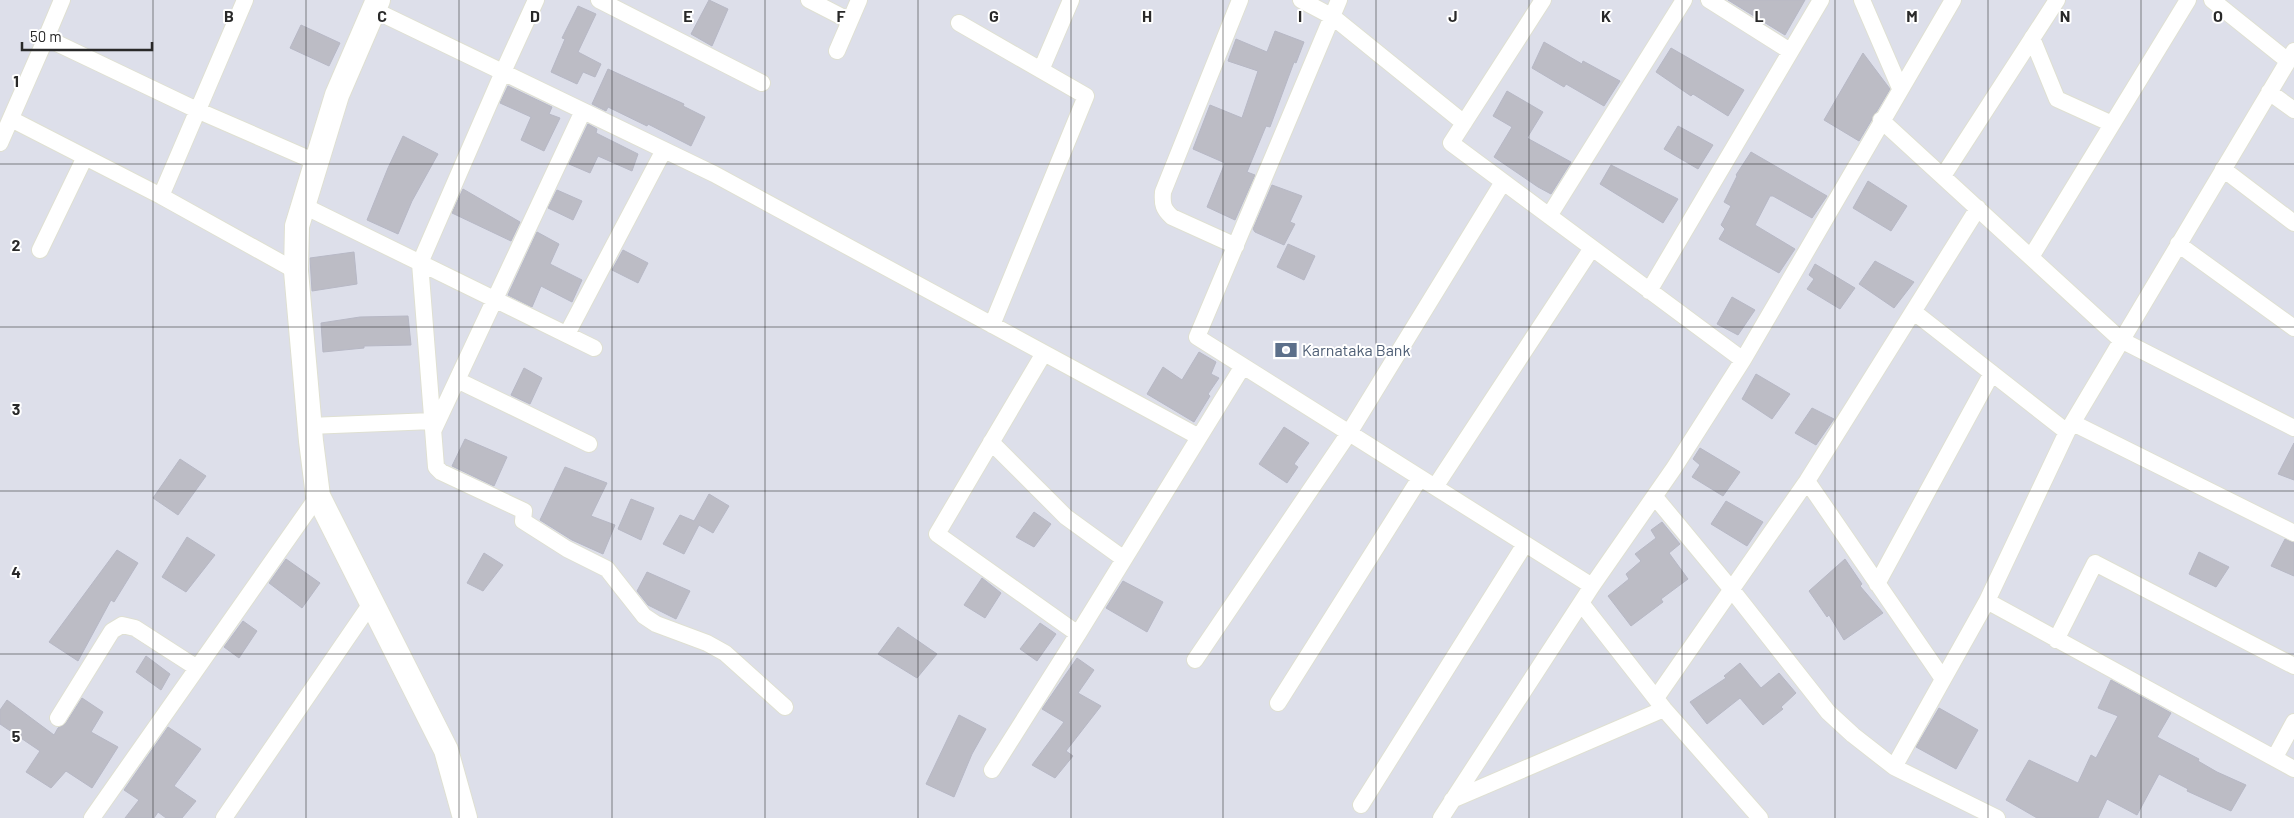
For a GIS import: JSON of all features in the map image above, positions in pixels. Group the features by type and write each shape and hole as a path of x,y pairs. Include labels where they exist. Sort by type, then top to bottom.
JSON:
{"street":[{"path":"0,143 62,0"},
{"path":"161,196 245,0"},
{"path":"536,0 420,263 436,467 441,472 524,511 523,521 568,549 606,569 644,616 656,624 707,644 724,653 785,707"},
{"path":"599,0 762,84"},
{"path":"809,0 850,21"},
{"path":"838,51 859,0"},
{"path":"1041,70 1071,0"},
{"path":"1236,246 1172,217 1166,212 1162,204 1163,192 1240,0"},
{"path":"1301,0 1333,17 1464,123"},
{"path":"1339,0 1197,337 1592,586"},
{"path":"1543,0 1451,143 1743,360"},
{"path":"1549,216 1684,0"},
{"path":"1709,0 1790,51"},
{"path":"1649,291 1821,0"},
{"path":"1862,0 1900,88"},
{"path":"1441,818 1592,586 1655,497 1743,360 1952,0"},
{"path":"1943,176 2056,0"},
{"path":"2031,256 2188,0"},
{"path":"1894,766 1986,601 2070,427 2291,56 2212,0"},
{"path":"465,818 446,750 372,602 342,547 317,490 310,434 296,271 297,226 337,95 376,5 503,72 714,174 1199,437"},
{"path":"959,23 1086,96 992,325"},
{"path":"46,38 199,110 316,162"},
{"path":"2032,38 2057,99 2112,124"},
{"path":"2269,92 2294,110"},
{"path":"433,425 458,380 583,111"},
{"path":"11,119 161,196 296,271"},
{"path":"1881,120 2121,340 2294,428"},
{"path":"567,334 664,150"},
{"path":"40,250 85,157"},
{"path":"2223,169 2294,223"},
{"path":"1195,660 1349,434 1504,182"},
{"path":"302,205 594,348"},
{"path":"1452,800 1660,704 1732,590 1807,481 1978,208"},
{"path":"2178,244 2294,328"},
{"path":"1434,487 1592,248"},
{"path":"1914,312 1992,373 2070,427 2294,533"},
{"path":"1044,353 937,534 1078,634"},
{"path":"992,770 1243,366"},
{"path":"1877,584 1992,373"},
{"path":"458,380 590,444"},
{"path":"310,434 433,425"},
{"path":"991,442 1066,517 1124,559"},
{"path":"1278,703 1420,478"},
{"path":"1807,481 1943,680"},
{"path":"92,818 197,668 317,490"},
{"path":"1655,497 1732,590 1828,712 1853,735 1894,766 1997,818"},
{"path":"1361,805 1525,544"},
{"path":"2056,640 2096,563 2294,666"},
{"path":"1986,601 2294,769"},
{"path":"224,818 372,602"},
{"path":"1581,603 1660,704 1760,818"},
{"path":"58,718 112,631 122,624 135,628 197,668"},
{"path":"2275,757 2294,722"}],"building":[{"path":"709,0 728,9 712,46 691,34"},
{"path":"1728,0 1805,0 1785,35"},
{"path":"578,6 596,14 578,52 601,64 595,77 583,72 577,84 551,72 565,39 562,38"},
{"path":"301,25 340,43 329,66 290,48"},
{"path":"1275,31 1304,42 1296,63 1294,62 1270,127 1266,126 1247,172 1255,175 1235,220 1207,207 1225,163 1193,149 1210,105 1242,118 1258,71 1228,61 1236,39 1267,52"},
{"path":"1544,42 1582,64 1583,61 1620,81 1604,106 1566,84 1564,87 1532,68"},
{"path":"1671,48 1744,90 1728,116 1693,94 1691,96 1656,72"},
{"path":"1863,53 1890,89 1859,141 1824,120"},
{"path":"608,69 684,104 683,106 705,117 691,146 648,124 647,126 608,107 606,111 592,104"},
{"path":"508,86 552,107 549,114 560,118 544,151 521,140 531,117 500,103"},
{"path":"1507,91 1543,112 1527,138 1571,162 1551,194 1494,157 1512,127 1493,116"},
{"path":"588,124 597,129 596,133 638,154 632,171 598,156 590,173 569,164"},
{"path":"1678,126 1713,145 1698,169 1664,149"},
{"path":"403,136 438,154 412,201 398,234 367,220"},
{"path":"1751,152 1827,196 1812,218 1770,196 1755,225 1795,249 1779,273 1719,239 1725,229 1721,225 1731,206 1724,202 1736,175"},
{"path":"1611,165 1678,199 1663,223 1600,184"},
{"path":"1868,181 1907,206 1891,231 1853,208"},
{"path":"1272,185 1302,196 1290,222 1295,224 1284,245 1255,232 1253,229"},
{"path":"463,189 520,222 511,241 452,213"},
{"path":"557,190 582,201 573,220 548,208"},
{"path":"537,232 559,244 550,264 582,280 572,302 541,286 532,307 508,295"},
{"path":"1288,244 1315,256 1304,280 1277,267"},
{"path":"623,250 648,263 638,283 612,270"},
{"path":"354,252 357,284 312,291 310,258"},
{"path":"1875,261 1914,282 1894,308 1859,284"},
{"path":"1815,264 1855,288 1840,309 1807,289 1814,279 1809,275"},
{"path":"1732,297 1755,310 1738,335 1717,324"},
{"path":"408,316 411,345 364,346 364,348 323,352 321,323 360,317"},
{"path":"1199,352 1216,362 1211,374 1219,378 1208,394 1210,396 1194,422 1147,394 1163,367 1182,380"},
{"path":"524,368 542,378 530,404 511,395"},
{"path":"1756,374 1790,394 1772,419 1742,399"},
{"path":"1812,408 1834,419 1816,445 1795,433"},
{"path":"1284,427 1309,443 1294,464 1298,467 1287,483 1259,464"},
{"path":"465,439 507,457 494,486 452,466"},
{"path":"2294,443 2294,480 2278,474"},
{"path":"1700,448 1740,472 1723,496 1692,477 1700,465 1693,459"},
{"path":"180,459 206,476 178,515 153,498"},
{"path":"565,467 607,483 591,516 615,525 603,554 572,540 540,520"},
{"path":"709,494 729,506 713,533 699,525 684,554 663,544 680,515 694,521"},
{"path":"631,499 654,508 641,540 618,529"},
{"path":"1726,501 1763,522 1747,546 1711,524"},
{"path":"1034,512 1051,524 1034,547 1016,537"},
{"path":"1662,522 1680,544 1669,553 1688,579 1661,599 1663,602 1631,626 1608,596 1629,579 1626,574 1641,561 1635,554 1656,538 1651,530"},
{"path":"187,537 215,555 186,592 162,577"},
{"path":"2285,539 2294,543 2294,576 2271,566"},
{"path":"117,550 138,563 114,602 111,600 78,661 49,642"},
{"path":"2199,552 2229,567 2216,587 2189,574"},
{"path":"484,553 503,565 483,591 467,583"},
{"path":"286,559 320,583 302,608 269,583"},
{"path":"1845,559 1862,584 1860,586 1883,613 1844,640 1829,615 1827,617 1809,591"},
{"path":"647,572 690,591 676,619 648,605 637,591"},
{"path":"982,578 1001,593 985,618 964,605"},
{"path":"1123,581 1163,602 1147,632 1106,608"},
{"path":"243,621 257,631 239,658 224,647"},
{"path":"1040,623 1056,634 1037,661 1020,649"},
{"path":"898,627 937,654 917,678 878,654"},
{"path":"146,656 170,674 161,690 136,672"},
{"path":"1077,658 1094,670 1078,693 1101,706 1066,751 1073,756 1055,778 1032,765 1064,722 1042,709"},
{"path":"1740,663 1761,688 1779,673 1796,693 1781,707 1783,709 1763,725 1740,698 1707,724 1690,702 1726,678 1724,676"},
{"path":"2111,680 2171,713 2157,737 2199,759 2198,761 2217,772 2246,785 2231,811 2187,791 2188,789 2159,774 2137,815 2107,799 2098,818 2037,818 2006,800 2029,760 2078,783 2091,755 2096,758 2118,716 2098,708"},
{"path":"82,698 103,712 91,732 118,747 92,788 66,771 51,788 26,772 40,751 0,724 0,710 7,700 54,735 58,728 66,723"},
{"path":"1939,708 1978,730 1956,769 1916,747"},
{"path":"959,715 986,729 972,754 954,797 926,784"},
{"path":"168,727 201,749 174,786 196,801 182,818 166,818 158,812 154,818 125,818 139,800 124,790"}],"place":[{"name":"Karnataka Bank","path":"1286,350"}]}
